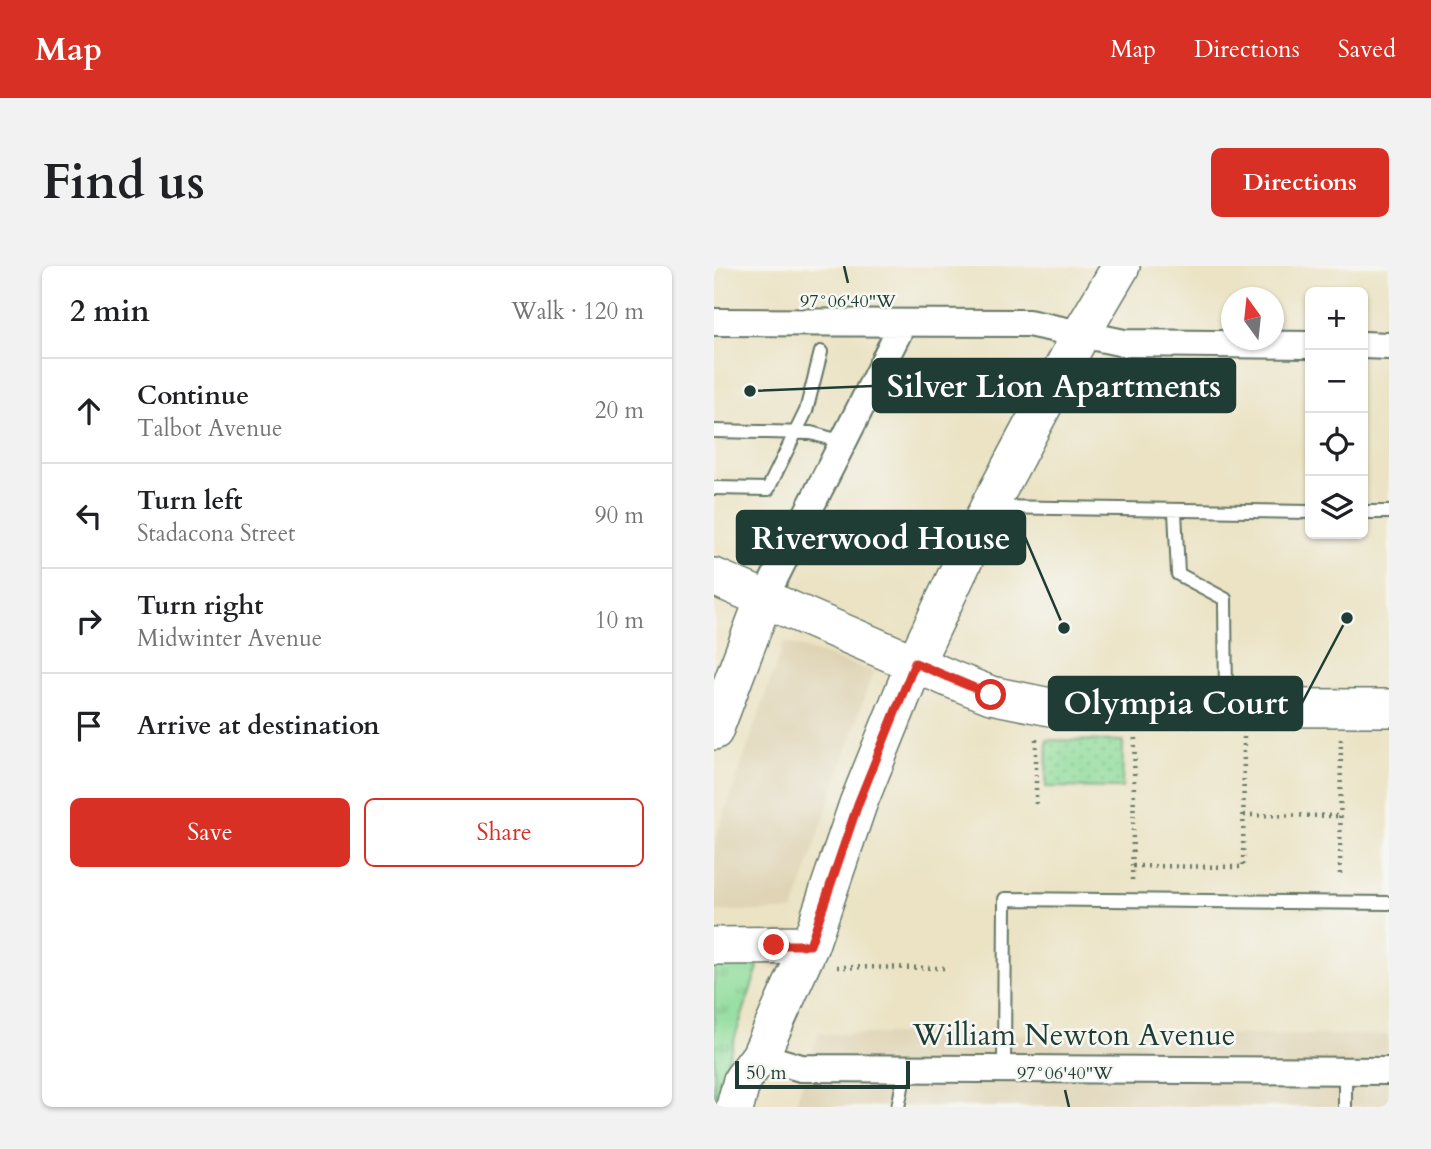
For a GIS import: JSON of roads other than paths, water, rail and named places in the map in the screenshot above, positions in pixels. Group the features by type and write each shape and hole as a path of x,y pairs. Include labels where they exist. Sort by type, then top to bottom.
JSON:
{"main road":[{"path":"735,1107 742,1080 824,956 858,804 915,663 989,508 1081,334 1121,266"},
{"path":"714,577 991,695 1050,706 1235,722 1389,708"},
{"path":"714,731 764,599"},
{"path":"714,946 824,956"},
{"path":"758,1107 763,1091 760,1056"}],"street":[{"path":"714,321 1028,323 1124,343 1305,345"},
{"path":"764,599 903,324"},
{"path":"1368,345 1389,346"},
{"name":"William Newton Avenue","path":"760,1056 801,1068 1389,1071"}],"lane":[{"path":"714,488 768,489 806,411 821,352"},
{"path":"714,430 811,433 843,442"},
{"path":"989,508 1305,512"},
{"path":"1175,512 1178,574 1225,599 1235,722"},
{"path":"1368,512 1389,512"},
{"path":"1004,1068 1005,899 1389,903"},
{"path":"898,1107 906,1068"},
{"path":"1345,1070 1345,1107"}],"place":[{"name":"Silver Lion Apartments","path":"750,391"},
{"name":"Olympia Court","path":"1347,618"},
{"name":"Riverwood House","path":"1064,628"}]}
